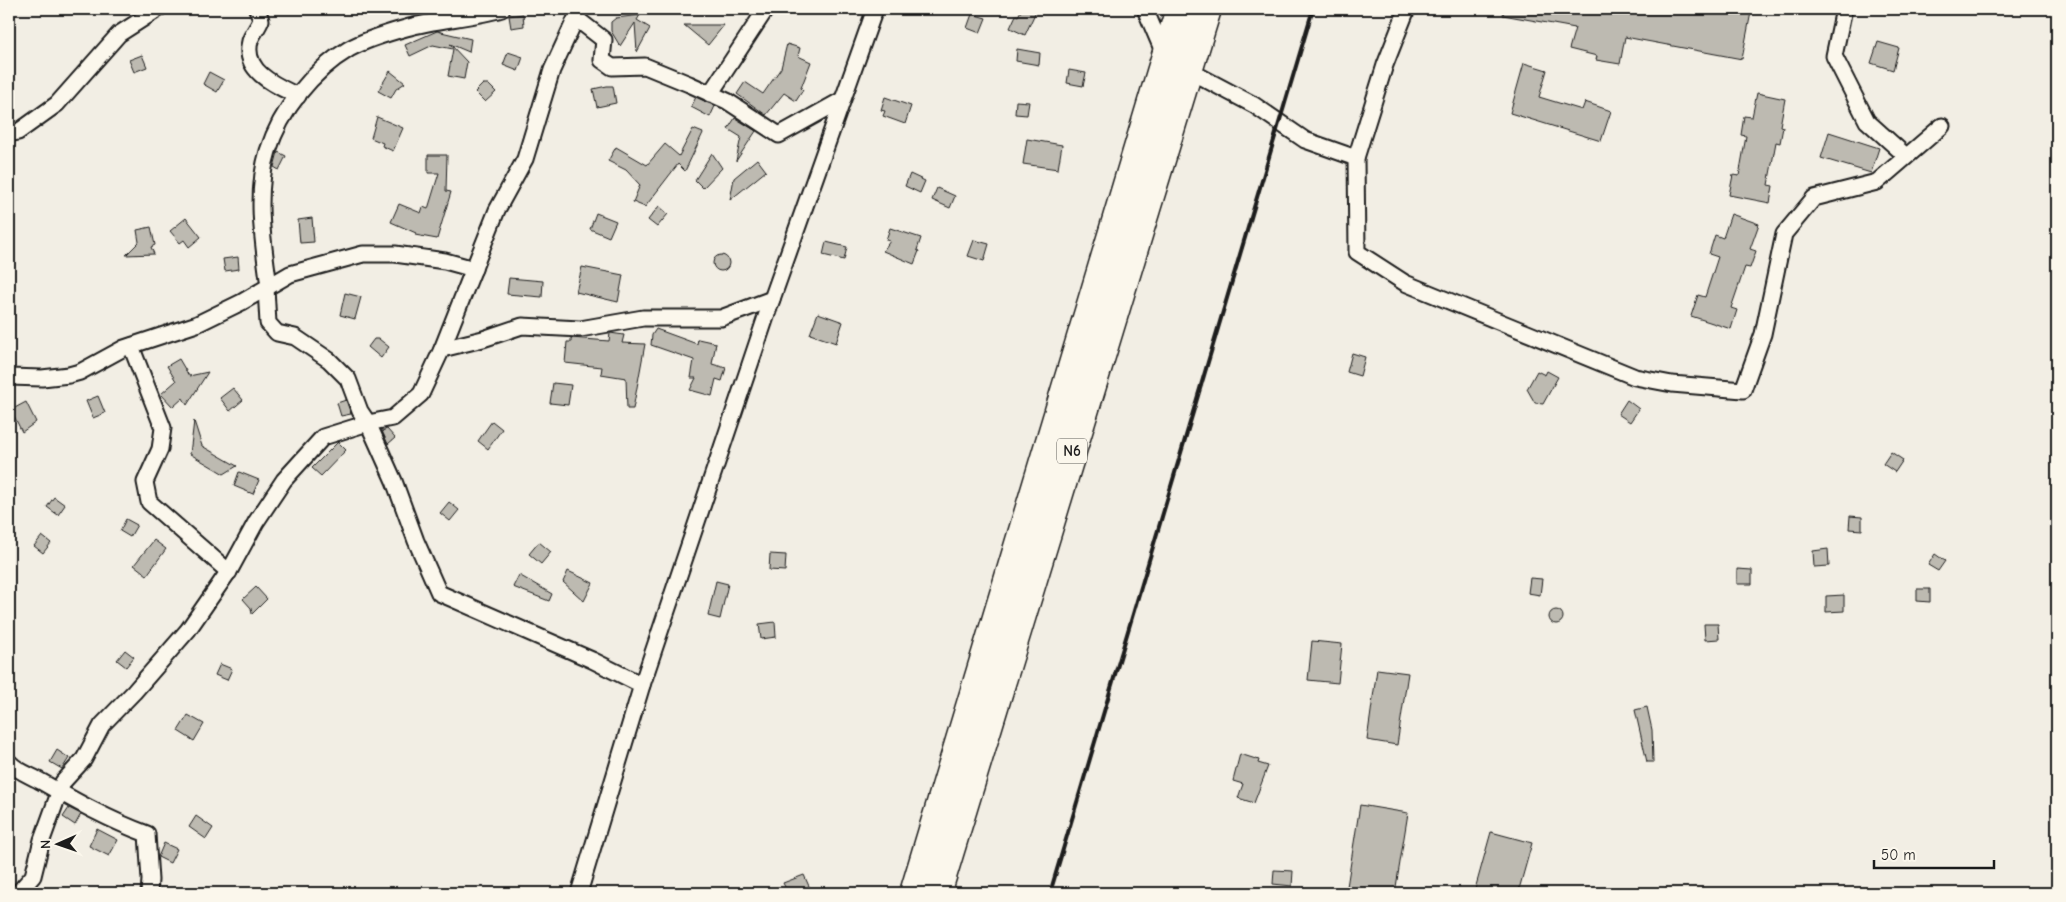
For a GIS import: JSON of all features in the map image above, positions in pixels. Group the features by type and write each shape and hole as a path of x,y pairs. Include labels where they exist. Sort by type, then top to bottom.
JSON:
{"highway":[{"name":"N6","path":"937,893 1177,64 1180,9"},
{"name":"N6","path":"914,893 1177,64 1207,9"}],"street":[{"path":"9,134 18,132 57,104 119,34 158,9"},
{"path":"257,9 261,20 250,41 250,57 258,74 298,96"},
{"path":"502,9 476,16 407,27 350,48 327,66 287,108 268,151 262,191 262,233 268,287 268,323 277,333 295,337 329,360 348,379 360,412 368,423 394,481 439,592 592,660 642,685"},
{"path":"710,94 766,9"},
{"path":"579,893 642,685 772,299 875,9"},
{"path":"1145,9 1177,64 1254,105 1305,140 1356,158"},
{"path":"1407,9 1385,65 1356,158 1357,252 1405,283 1635,377 1672,384 1743,390 1763,334 1784,234 1814,198 1877,182 1942,126"},
{"path":"1844,9 1834,56 1867,121 1906,156"},
{"path":"18,893 33,876 62,782 84,759 102,725 134,692 188,630 229,572 256,522 284,480 322,437 368,423 393,418 421,394 442,349 497,210 525,159 552,70 579,14 604,40 602,60 612,67 645,66 727,101 779,135 842,100"},
{"path":"9,377 42,378 69,375 131,346 197,324 290,274 363,254 395,254 445,261 474,269"},
{"path":"442,349 483,339 522,326 580,329 643,318 721,318 772,299"},
{"path":"131,346 162,428 160,448 145,482 150,502 229,572"},
{"path":"9,762 16,770 109,820 147,834 150,871 149,893"}],"building":[{"path":"1022,9 1037,9 1025,35 1010,28 1016,15 1018,16"},
{"path":"1504,9 1735,9 1751,12 1742,59 1625,37 1620,64 1596,60 1597,56 1569,49 1575,28 1503,15"},
{"path":"523,14 524,26 511,28 509,16"},
{"path":"972,14 986,18 980,33 967,28"},
{"path":"640,15 637,20 650,28 637,52 635,23 620,46 611,31 611,22 616,18"},
{"path":"684,25 724,25 708,45"},
{"path":"437,31 471,39 469,52 450,44 467,62 464,79 448,76 453,49 433,45 410,56 405,45"},
{"path":"1878,42 1899,48 1893,70 1871,63"},
{"path":"787,44 800,48 798,56 811,62 801,88 803,90 796,101 784,93 766,115 737,94 745,82 763,94 781,68"},
{"path":"1017,49 1040,53 1039,65 1016,61"},
{"path":"508,52 523,57 518,71 503,65"},
{"path":"142,55 147,67 134,72 129,60"},
{"path":"1524,63 1547,70 1539,97 1582,110 1585,102 1611,111 1601,141 1510,113"},
{"path":"1069,70 1086,73 1083,86 1067,83"},
{"path":"390,71 405,83 396,89 391,98 378,91"},
{"path":"209,72 224,80 217,92 203,84"},
{"path":"483,84 488,84 496,92 485,102 475,92"},
{"path":"613,86 616,103 597,107 593,89"},
{"path":"1757,93 1785,99 1780,126 1783,127 1780,143 1776,142 1768,185 1773,186 1770,203 1729,195 1733,175 1739,176 1746,136 1741,135 1744,116 1752,117"},
{"path":"696,97 715,106 710,117 691,107"},
{"path":"885,97 911,106 905,124 883,116 885,111 881,110"},
{"path":"1016,101 1029,102 1027,115 1015,114"},
{"path":"377,117 403,128 393,151 382,146 383,143 371,138"},
{"path":"735,118 756,131 736,161 741,137 728,129"},
{"path":"693,129 703,133 685,171 678,164 645,207 633,202 640,185 626,170 608,161 616,147 647,165 665,144 679,156"},
{"path":"1829,132 1879,148 1871,173 1821,158"},
{"path":"1027,139 1062,145 1058,169 1023,164"},
{"path":"278,152 286,156 279,170 274,167"},
{"path":"712,153 722,168 703,188 695,180"},
{"path":"428,155 447,155 446,191 451,192 437,239 415,235 416,233 391,222 399,204 421,213 423,207 428,209 439,173 428,173"},
{"path":"757,159 766,171 730,200 734,178"},
{"path":"910,174 925,181 920,193 905,186"},
{"path":"937,188 955,196 950,208 932,200"},
{"path":"659,206 668,214 657,227 648,220"},
{"path":"596,213 616,221 609,237 590,229"},
{"path":"1731,214 1759,224 1750,249 1756,251 1750,268 1745,267 1731,308 1737,310 1731,329 1691,316 1698,295 1705,297 1718,257 1709,254 1715,235 1723,238"},
{"path":"186,218 201,237 189,247 184,240 180,243 170,231"},
{"path":"312,218 314,242 300,243 298,220"},
{"path":"151,227 155,245 151,247 154,254 126,255 139,242 137,230"},
{"path":"890,228 921,238 914,264 883,251 890,241 886,240"},
{"path":"974,240 989,244 984,261 968,256"},
{"path":"826,242 847,247 844,260 823,255"},
{"path":"721,255 727,257 729,263 727,269 721,271 715,269 713,263 715,257"},
{"path":"238,257 239,269 225,271 223,259"},
{"path":"582,267 623,275 618,302 576,292"},
{"path":"509,278 543,281 542,297 507,294"},
{"path":"345,293 361,297 355,319 340,315"},
{"path":"818,313 843,322 836,343 810,334"},
{"path":"656,329 697,344 698,339 716,343 712,364 726,368 722,381 716,379 712,396 690,390 696,378 691,378 694,360 651,345 652,335"},
{"path":"610,333 624,335 622,343 645,344 633,409 627,409 626,378 601,374 602,367 565,363 567,342 571,342 571,338 609,341"},
{"path":"374,339 379,339 389,347 381,358 368,347"},
{"path":"1352,353 1365,357 1360,376 1347,372"},
{"path":"179,359 189,376 208,372 187,405 183,398 173,407 161,394 176,381 167,366"},
{"path":"1537,371 1545,375 1547,371 1558,377 1543,404 1535,403 1527,389"},
{"path":"553,383 571,385 568,405 550,403"},
{"path":"233,388 243,400 230,411 220,398"},
{"path":"98,396 105,413 93,418 86,401"},
{"path":"346,400 351,414 341,416 337,403"},
{"path":"1627,400 1639,409 1630,422 1618,414"},
{"path":"26,402 36,422 22,432 11,410"},
{"path":"194,421 202,446 237,466 224,474 190,454"},
{"path":"492,421 502,429 488,449 478,441"},
{"path":"387,429 395,438 388,444 382,431"},
{"path":"338,442 346,450 321,476 312,468"},
{"path":"1891,452 1903,460 1895,472 1883,464"},
{"path":"239,472 259,480 253,494 234,486"},
{"path":"54,497 65,505 58,515 47,507"},
{"path":"449,502 459,510 450,521 440,513"},
{"path":"1850,516 1862,517 1862,530 1849,529"},
{"path":"126,519 137,525 130,537 120,531"},
{"path":"42,536 51,543 43,553 34,546"},
{"path":"154,540 166,549 147,575 134,565"},
{"path":"539,542 551,552 541,564 529,554"},
{"path":"1828,549 1829,566 1814,567 1813,551"},
{"path":"770,554 786,555 785,571 769,570"},
{"path":"1935,554 1945,561 1938,571 1928,565"},
{"path":"1737,569 1752,570 1752,584 1737,584"},
{"path":"568,571 593,583 584,601 563,582"},
{"path":"519,575 552,594 549,601 513,587"},
{"path":"1530,578 1542,579 1540,595 1528,593"},
{"path":"716,581 728,584 720,619 708,616"},
{"path":"256,587 267,599 252,614 251,608 243,599"},
{"path":"1917,589 1930,589 1930,602 1917,601"},
{"path":"1844,595 1844,611 1826,612 1826,596"},
{"path":"1556,610 1561,612 1563,617 1561,622 1556,624 1551,622 1549,617 1551,612"},
{"path":"775,622 776,637 761,639 759,624"},
{"path":"1704,624 1718,624 1719,639 1705,640"},
{"path":"1312,641 1342,644 1338,683 1308,680"},
{"path":"125,650 134,657 126,667 117,660"},
{"path":"220,664 232,669 227,680 215,675"},
{"path":"1377,669 1408,673 1397,745 1367,740"},
{"path":"1647,707 1652,730 1653,762 1647,762 1635,710"},
{"path":"188,715 204,724 194,741 178,731"},
{"path":"57,750 69,758 62,769 50,762"},
{"path":"1240,754 1259,760 1258,763 1268,766 1254,803 1238,798 1243,784 1233,781"},
{"path":"1360,805 1408,813 1395,893 1346,893"},
{"path":"69,808 81,814 75,825 63,817"},
{"path":"196,816 213,828 206,839 189,827"},
{"path":"97,829 118,840 109,856 89,846"},
{"path":"1491,832 1532,843 1518,893 1474,893"},
{"path":"164,843 177,849 170,863 158,857"},
{"path":"1274,870 1293,871 1292,886 1273,884"},
{"path":"804,875 812,893 788,893 783,883"}],"railway":[{"path":"1050,893 1313,9"}]}
